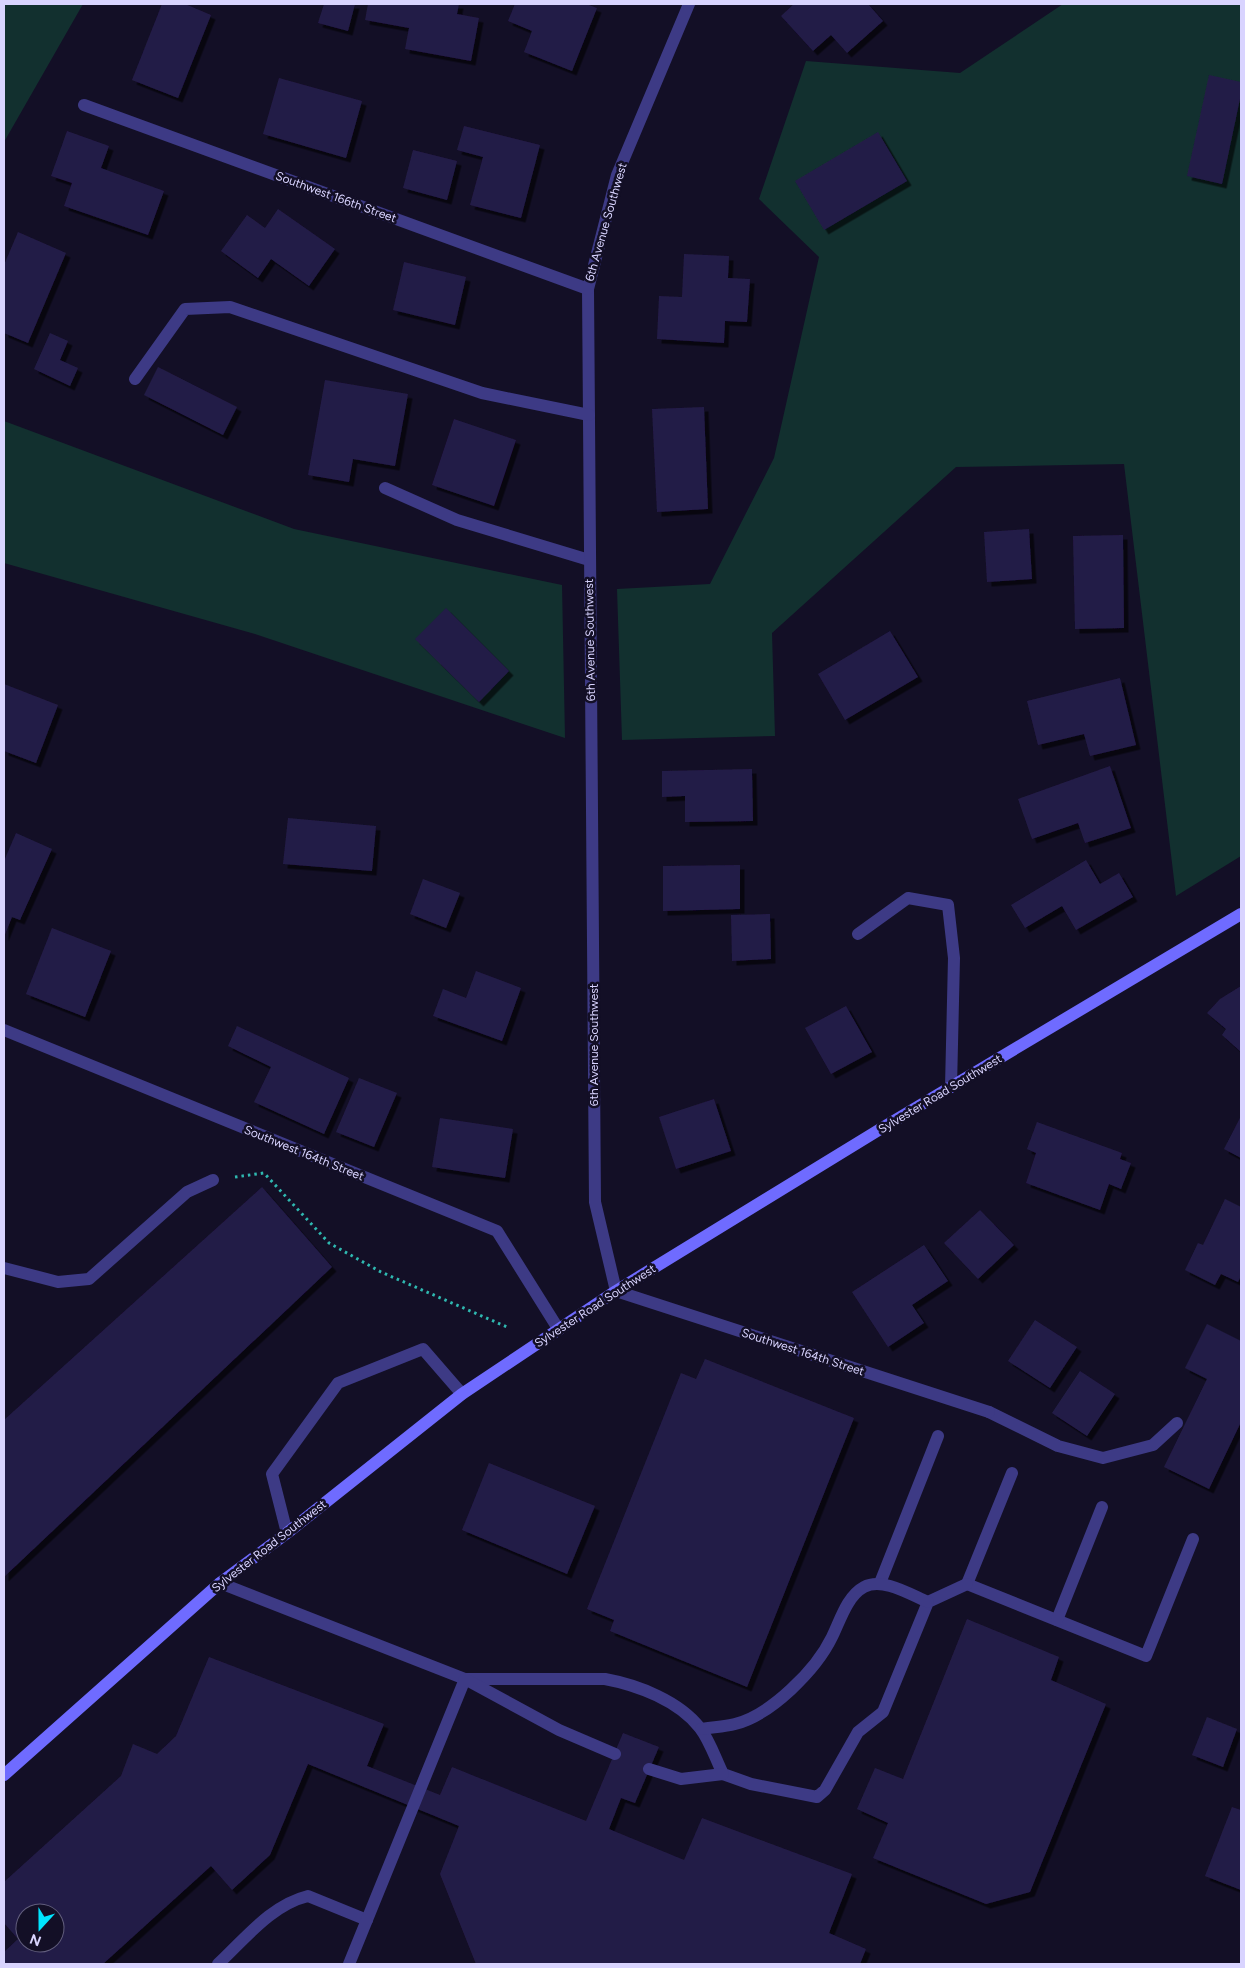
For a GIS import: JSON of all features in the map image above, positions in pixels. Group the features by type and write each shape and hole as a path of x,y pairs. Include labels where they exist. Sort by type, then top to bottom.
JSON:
{"street":[{"name":"6th Avenue Southwest","path":"616,1291 595,1202 588,289 617,175 689,4"},
{"name":"Southwest 166th Street","path":"84,105 588,289"},
{"path":"135,379 185,309 230,307 482,393 589,415"},
{"path":"385,488 457,520 590,560"},
{"path":"858,934 908,898 948,905 954,958 950,1087"},
{"name":"Sylvester Road Southwest","path":"4,1775 220,1583 288,1532 462,1394 616,1291 950,1087 1241,914"},
{"name":"Southwest 164th Street","path":"4,1030 497,1231 559,1330"},
{"path":"4,1268 58,1282 89,1279 187,1192 213,1180"},
{"name":"Southwest 164th Street","path":"616,1291 989,1412 1058,1446 1103,1458 1154,1445 1177,1423"},
{"path":"288,1532 272,1474 338,1383 423,1349 462,1394"},
{"path":"880,1583 938,1436"},
{"path":"649,1769 681,1779 723,1774 751,1784 818,1797 825,1790 858,1732 883,1712 928,1602 967,1584 1012,1472"},
{"path":"1057,1620 1102,1507"},
{"path":"967,1584 1146,1656 1193,1539"},
{"path":"220,1583 466,1679 559,1730 614,1754"},
{"path":"701,1729 736,1724 756,1716 798,1683 812,1669 829,1643 851,1599 864,1587 880,1583 928,1602"},
{"path":"466,1679 605,1679 627,1683 672,1704 701,1729 723,1774"},
{"path":"349,1964 466,1679"},
{"path":"218,1964 279,1908 308,1896 367,1920"}],"path":[{"path":"213,1180 264,1173 329,1243 381,1272 508,1326"}],"green space":[{"path":"4,4 83,4 4,142"},
{"path":"1063,4 1241,4 1241,856 1176,896 1124,464 956,467 772,633 775,736 622,740 617,589 710,584 774,458 819,257 759,199 806,61 960,73"},
{"path":"4,421 294,529 562,585 565,738 255,634 4,563"}],"building":[{"path":"162,4 185,4 211,15 178,98 132,80"},
{"path":"324,4 355,4 348,31 318,23"},
{"path":"368,4 459,4 457,14 479,18 471,61 405,49 409,28 365,20"},
{"path":"515,4 586,4 597,8 572,71 524,52 532,31 508,21"},
{"path":"794,4 868,4 883,21 847,53 831,35 813,51 781,16"},
{"path":"1209,75 1241,82 1241,94 1222,184 1187,176"},
{"path":"279,78 362,101 346,158 263,134"},
{"path":"464,126 540,145 521,218 470,205 483,157 457,150"},
{"path":"67,131 109,146 101,168 164,191 148,235 64,206 72,183 51,176"},
{"path":"878,132 907,181 824,230 795,181"},
{"path":"413,150 457,161 447,200 403,188"},
{"path":"278,209 335,249 309,286 271,259 258,278 221,251 247,215 265,228"},
{"path":"18,232 66,253 28,343 4,333 4,265"},
{"path":"684,254 729,256 728,278 750,279 747,322 725,321 724,343 657,339 659,296 682,297"},
{"path":"404,262 466,277 455,325 393,310"},
{"path":"50,333 68,341 60,360 78,368 70,386 34,369"},
{"path":"158,367 237,407 223,435 144,395"},
{"path":"325,380 408,394 395,466 353,459 349,482 308,475"},
{"path":"704,407 708,509 657,512 652,409"},
{"path":"454,419 516,440 494,506 432,485"},
{"path":"1029,529 1032,579 987,582 984,532"},
{"path":"1123,535 1124,628 1075,629 1073,536"},
{"path":"446,608 509,671 479,702 415,639"},
{"path":"890,631 918,677 845,720 818,674"},
{"path":"1120,678 1136,745 1090,756 1084,734 1038,745 1027,701"},
{"path":"4,684 58,705 36,763 4,751"},
{"path":"1110,766 1131,828 1085,843 1078,823 1032,839 1018,799"},
{"path":"752,769 753,821 685,822 685,796 662,797 662,771"},
{"path":"288,818 376,826 372,871 283,864"},
{"path":"16,833 52,849 20,920 12,917 4,937 4,861"},
{"path":"1086,860 1100,884 1119,873 1133,897 1076,930 1062,906 1025,928 1011,905"},
{"path":"740,865 740,909 663,911 663,866"},
{"path":"423,879 460,893 446,928 410,914"},
{"path":"770,914 771,959 732,961 731,915"},
{"path":"52,928 111,951 85,1017 26,994"},
{"path":"476,971 521,988 502,1041 433,1016 443,989 466,998"},
{"path":"1241,986 1241,1052 1222,1035 1226,1029 1207,1013 1220,999"},
{"path":"846,1006 872,1052 831,1074 805,1028"},
{"path":"237,1026 349,1078 324,1134 254,1102 271,1067 228,1046"},
{"path":"359,1078 397,1093 374,1147 336,1132"},
{"path":"714,1099 731,1151 676,1169 659,1117"},
{"path":"1241,1116 1241,1158 1224,1149"},
{"path":"440,1118 513,1129 505,1178 432,1167"},
{"path":"1037,1122 1122,1153 1120,1159 1131,1163 1121,1189 1109,1184 1100,1210 1026,1183 1036,1153 1027,1149"},
{"path":"262,1187 332,1267 4,1577 4,1420"},
{"path":"1225,1199 1241,1207 1241,1276 1238,1282 1221,1274 1215,1285 1185,1270 1198,1243 1203,1245"},
{"path":"980,1210 1014,1245 978,1279 944,1243"},
{"path":"924,1245 948,1281 912,1305 924,1323 888,1347 852,1292"},
{"path":"1035,1320 1077,1347 1050,1388 1008,1361"},
{"path":"1207,1324 1241,1341 1241,1422 1209,1489 1164,1467 1207,1379 1185,1368"},
{"path":"705,1359 854,1418 747,1687 610,1631 614,1620 587,1609 681,1373 696,1379"},
{"path":"1080,1371 1115,1394 1087,1436 1052,1413"},
{"path":"489,1463 595,1506 567,1574 462,1530"},
{"path":"967,1619 1059,1657 1051,1680 1106,1704 1030,1892 986,1904 873,1858 888,1823 857,1809 875,1768 903,1779"},
{"path":"209,1657 384,1724 367,1766 440,1795 452,1767 586,1821 623,1733 659,1747 635,1803 621,1798 609,1829 684,1860 702,1818 852,1874 829,1933 866,1949 860,1964 476,1964 440,1874 459,1826 308,1764 270,1855 232,1890 211,1866 103,1964 4,1964 4,1952 15,1942 15,1953 65,1953 65,1903 15,1903 15,1936 4,1923 4,1882 121,1776 133,1744 157,1754 176,1736"},
{"path":"1207,1717 1237,1729 1223,1767 1192,1755"},
{"path":"1232,1807 1241,1810 1241,1890 1205,1876"}]}
